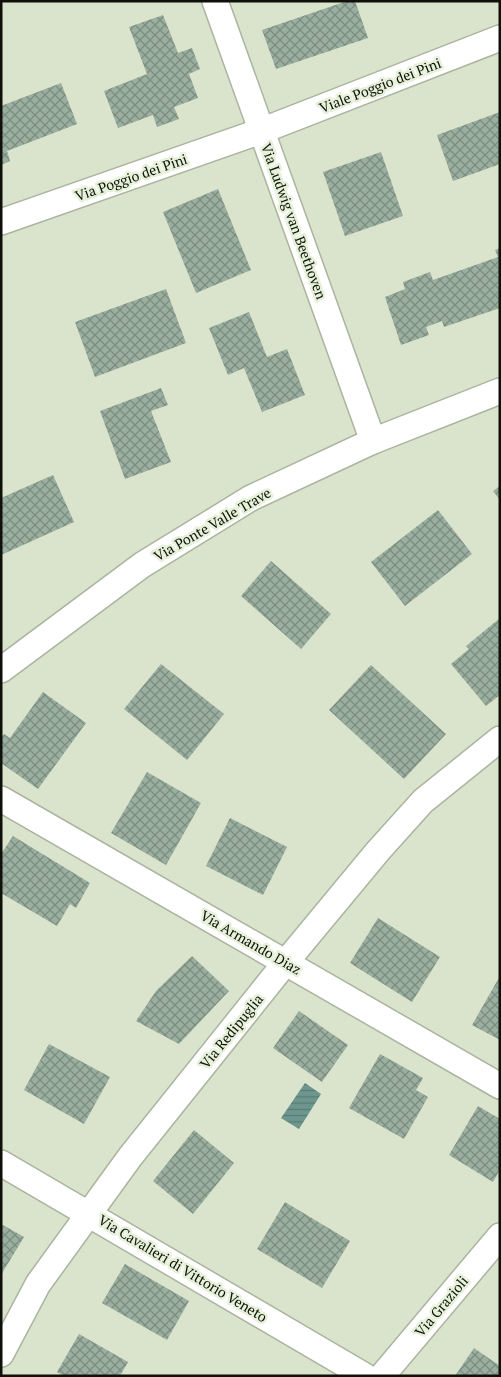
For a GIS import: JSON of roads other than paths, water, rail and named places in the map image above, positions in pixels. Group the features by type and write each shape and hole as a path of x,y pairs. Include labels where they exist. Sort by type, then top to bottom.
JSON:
{"street":[{"name":"Via Ludwig van Beethoven","path":"215,1 373,441"},
{"name":"Viale Poggio dei Pini","path":"261,131 500,38"},
{"name":"Via Poggio dei Pini","path":"1,222 261,131"},
{"name":"Via Ponte Valle Trave","path":"1,670 142,565 251,498 373,441 500,391"},
{"name":"Via Redipuglia","path":"1,1354 38,1284 130,1157 286,962 378,851 423,801 500,739"},
{"name":"Via Armando Diaz","path":"1,799 500,1086"},
{"name":"Via Cavalieri di Vittorio Veneto","path":"1,1163 90,1213 364,1376"},
{"name":"Via Grazioli","path":"382,1376 500,1236"}],"water":[{"path":"305,1083 321,1094 299,1129 281,1118"}]}
